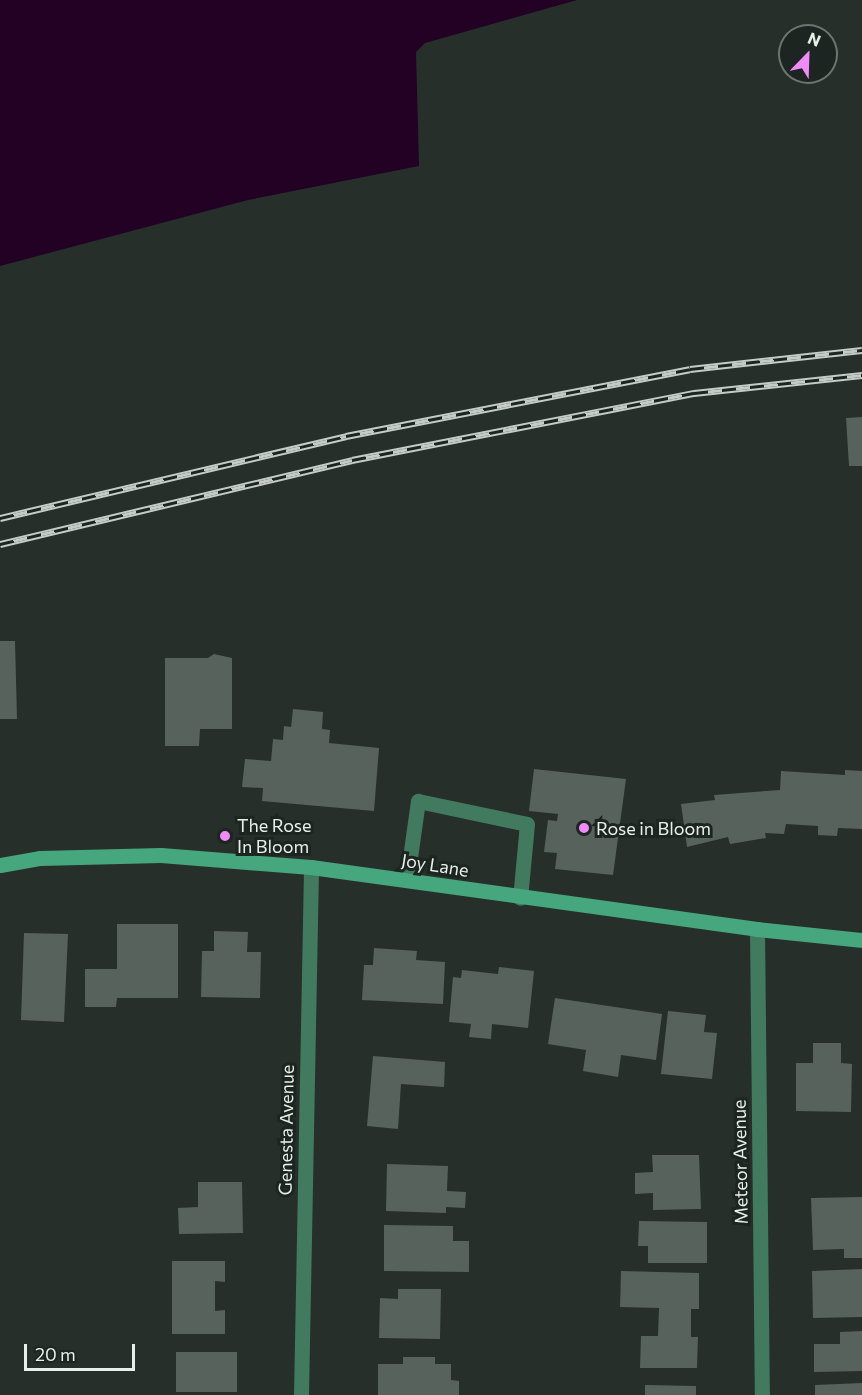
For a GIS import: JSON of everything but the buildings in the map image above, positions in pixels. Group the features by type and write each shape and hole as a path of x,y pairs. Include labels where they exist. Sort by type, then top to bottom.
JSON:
{"street":[{"path":"407,879 418,801 527,824 520,898"},
{"name":"Joy Lane","path":"0,865 40,858 161,855 311,867 407,879 520,898 757,929 862,940"},
{"name":"Genesta Avenue","path":"300,1395 311,867"},
{"name":"Meteor Avenue","path":"757,929 762,1395"}],"shaded area":[{"path":"0,0 577,0 425,43 416,52 419,166 248,200 0,266"}],"railway":[{"path":"0,518 346,436 690,369 862,350"},
{"path":"0,544 352,460 694,393 862,375"}],"place":[{"name":"Rose in Bloom","path":"584,828"},
{"name":"The Rose In Bloom","path":"225,836"}]}
